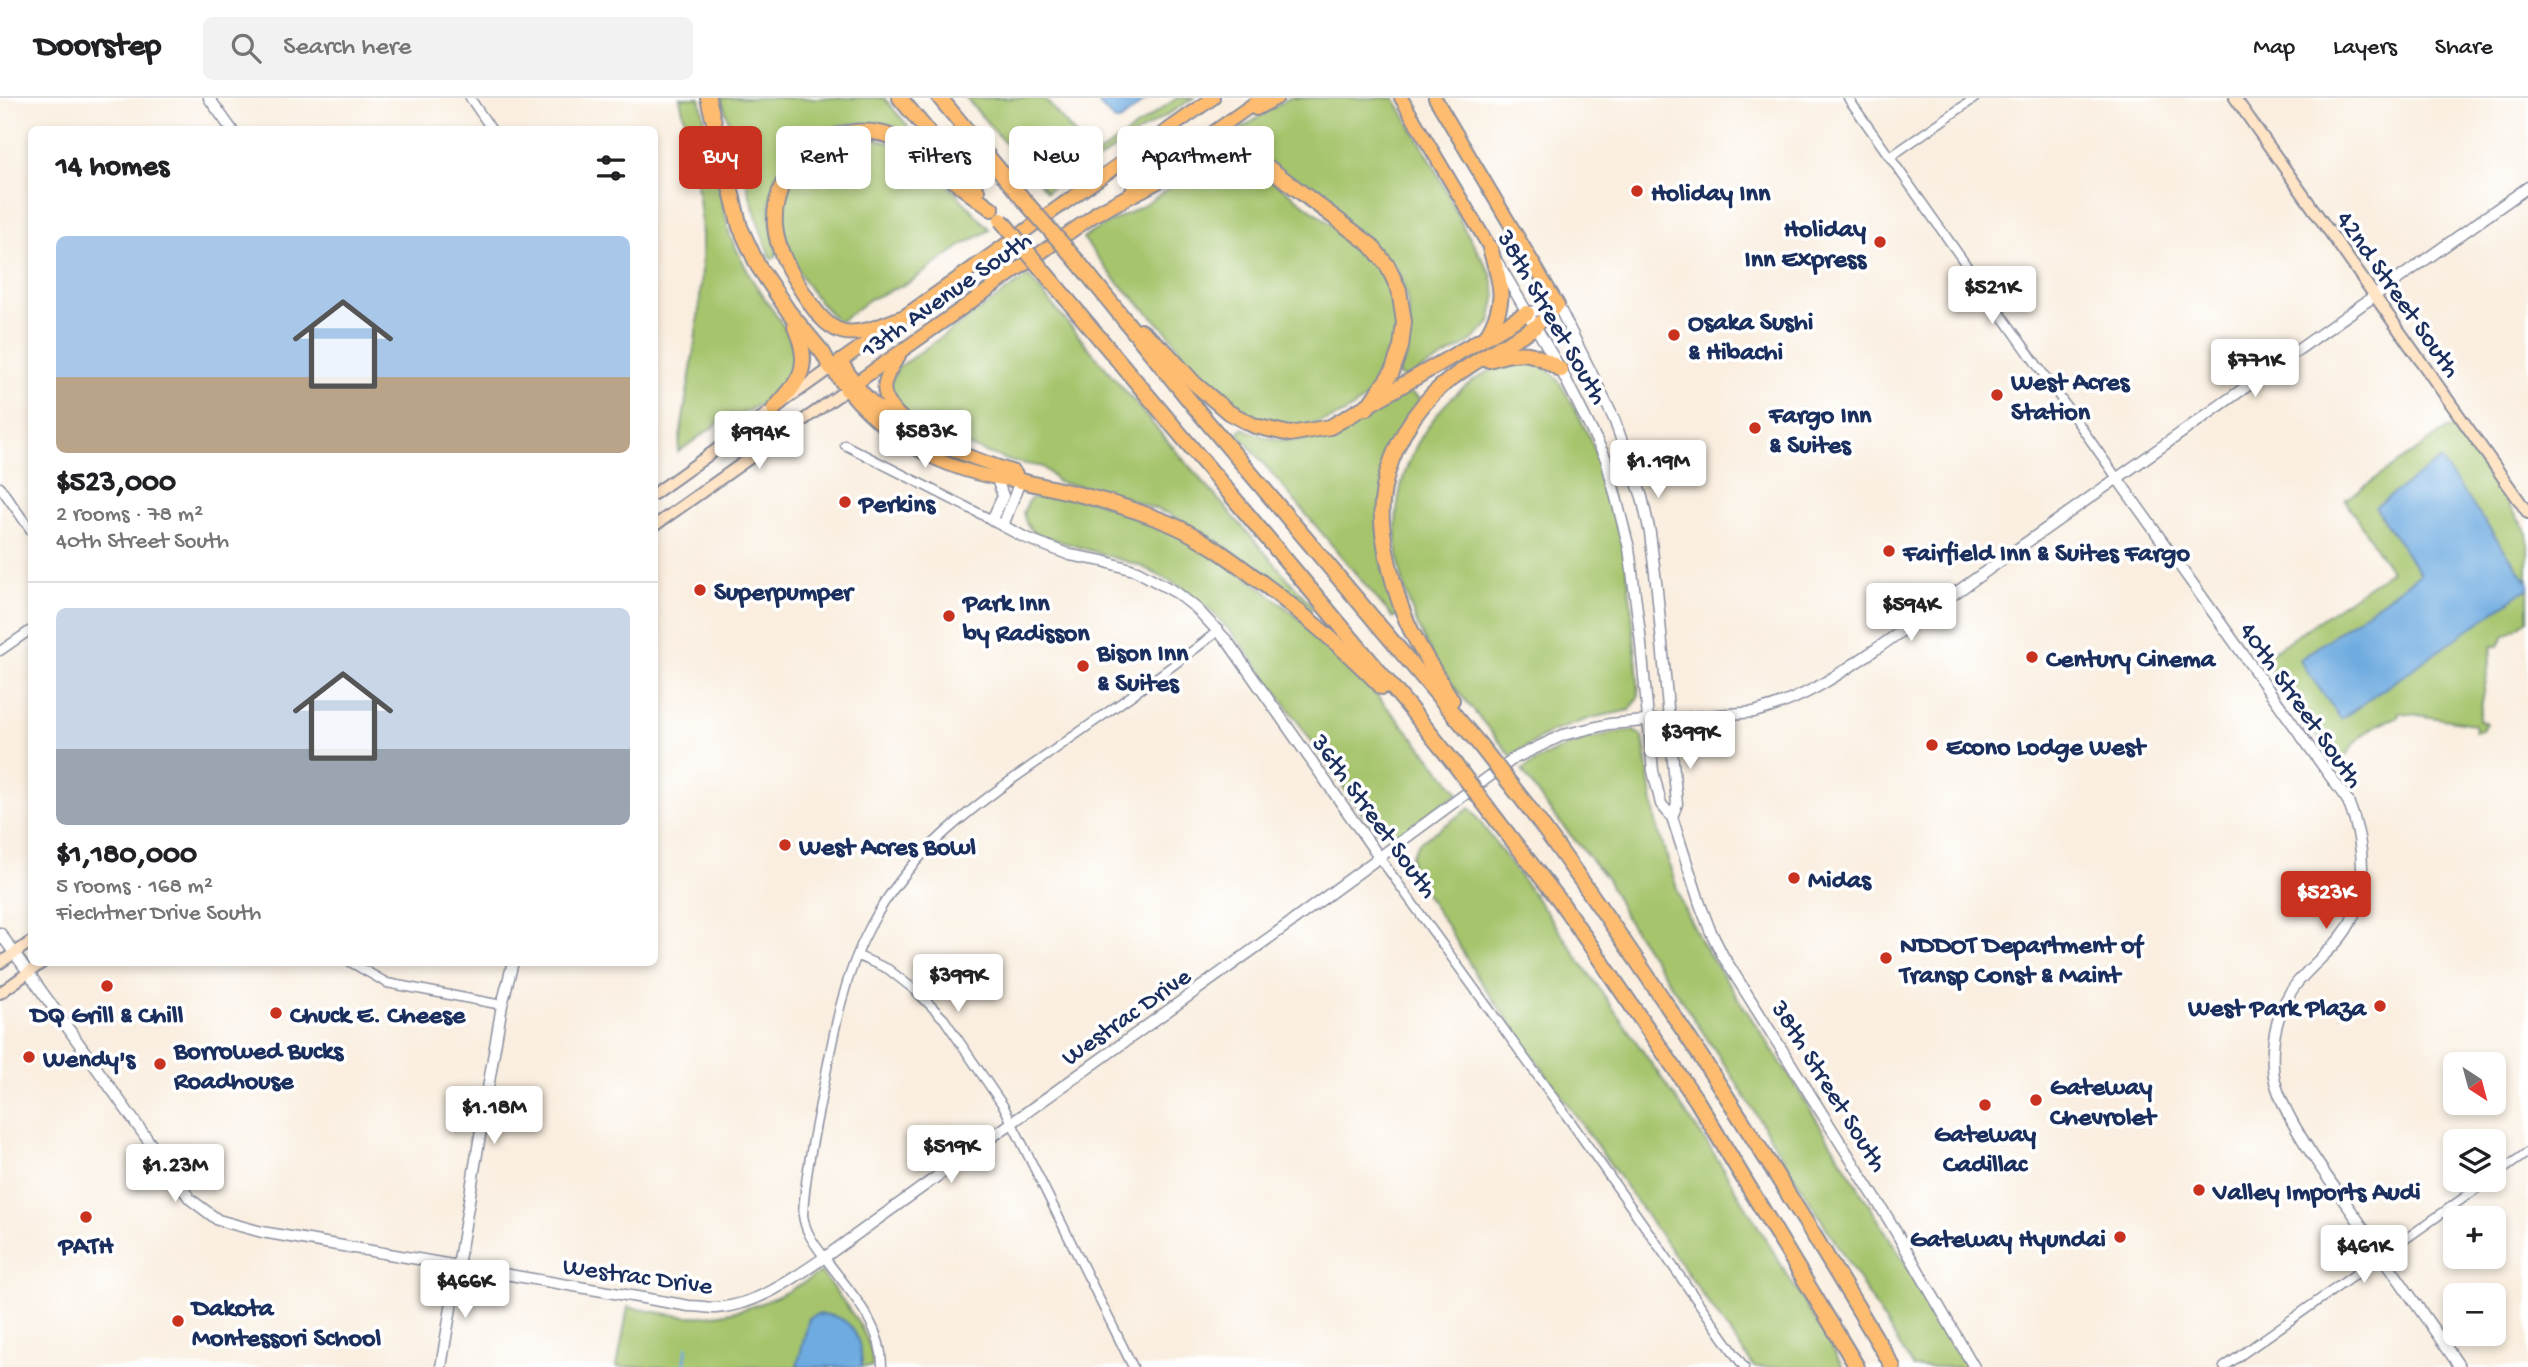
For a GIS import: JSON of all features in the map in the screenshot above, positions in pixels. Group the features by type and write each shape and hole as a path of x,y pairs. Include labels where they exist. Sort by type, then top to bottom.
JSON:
{"highway":[{"path":"708,98 740,227 758,267 789,312 836,365"},
{"path":"900,98 1408,706 1560,901 1697,1101 1857,1367"},
{"path":"940,98 1078,262 1198,411 1476,739 1526,804 1586,885 1712,1074 1893,1367"},
{"path":"902,318 859,332 841,331 827,323 811,305 787,265 775,227 776,205 783,181 797,161 815,145 836,135 865,132 893,137 923,154 996,215"},
{"path":"1097,213 1192,163 1219,155 1246,157 1269,169 1371,245 1387,265 1399,290 1404,322 1401,347 1392,372 1367,408"},
{"path":"1487,336 1498,317 1502,301 1501,287 1490,248"},
{"path":"1116,311 1166,352 1194,383 1228,412 1255,426 1290,434 1331,427 1527,313"},
{"path":"774,408 798,382 802,372 802,342 789,312"},
{"path":"1476,739 1413,635 1401,606 1385,537 1382,503 1388,470 1407,426 1434,394 1471,366 1535,327"},
{"path":"1471,366 1521,353 1538,355 1561,370"},
{"path":"1020,481 1079,493 1130,509 1174,526 1217,549 1292,606 1345,650 1382,687 1408,706"},
{"path":"1868,1325 1899,1367"}],"main road":[{"name":"13th Avenue South","path":"658,491 1213,98"},
{"name":"13th Avenue South","path":"1222,126 1262,98"},
{"path":"1223,126 1277,98"},
{"name":"38th Street South","path":"1401,98 1490,248"},
{"name":"38th Street South","path":"1435,98 1558,305"},
{"name":"42nd Street South","path":"2235,98 2528,513"},
{"name":"13th Avenue South","path":"658,523 1132,189"},
{"path":"1535,327 1558,305"},
{"path":"904,349 887,373 883,388 885,398 918,433"},
{"path":"836,365 867,413 919,450 954,468 997,479 1020,481"},
{"path":"851,387 918,433 1014,472 1020,481"},
{"path":"0,963 28,944"},
{"path":"0,993 38,966"}],"street":[{"path":"209,98 229,126"},
{"path":"470,98 489,126"},
{"name":"40th Street South","path":"1848,98 2348,801 2358,825 2362,862 2361,882 2354,913 2342,936 2297,983 2288,997 2275,1029 2272,1070 2283,1103 2319,1164 2460,1367"},
{"path":"1890,157 1975,98"},
{"name":"Westrac Drive","path":"0,933 190,1199 218,1220 250,1230 621,1295 718,1308 747,1300 780,1288 825,1257 1447,807 1530,750 1563,735 1597,727 1754,712 1775,707 1814,691 2528,187"},
{"name":"38th Street South","path":"1490,248 1561,370 1596,434 1606,459 1629,548 1653,771 1661,804 1672,817 1710,930 1723,956 1889,1220 1975,1367"},
{"path":"1527,313 1558,305"},
{"name":"38th Street South","path":"1558,305 1614,419 1642,497 1650,533 1670,720 1677,804 1672,817"},
{"name":"36th Street South","path":"845,445 1024,537 1070,555 1138,571 1177,593 1219,631 1744,1367"},
{"path":"992,520 1003,496 997,479"},
{"path":"1003,526 1020,481"},
{"path":"0,487 28,526"},
{"path":"882,1367 882,1352 877,1334 867,1315 804,1224 804,1203 836,1023 842,999 869,928 904,874 951,825 1219,631"},
{"path":"0,651 28,632"},
{"path":"858,956 888,969 916,991 944,1019 1012,1122 1133,1367"},
{"path":"357,966 387,983 502,1005"},
{"path":"441,1367 502,1005 512,966"},
{"path":"2506,1168 2528,1152"},
{"path":"2224,1367 2472,1192"}],"green space":[{"path":"680,98 700,98 706,126 686,126"},
{"path":"721,98 884,98 908,126 776,126 776,182 770,214 777,255 771,259 748,189 762,189 762,126 730,126"},
{"path":"966,98 1044,98 1068,126 1009,126 1009,148 995,132 995,126 990,126"},
{"path":"1177,98 1194,98 1149,126 1137,126"},
{"path":"1289,98 1394,98 1432,162 1464,228 1491,274 1496,295 1490,323 1471,342 1405,379 1398,374 1406,346 1409,320 1406,295 1396,267 1274,167 1274,126 1245,126"},
{"path":"871,137 885,142 885,189 952,189 990,230 964,244 910,282 870,299 839,322 819,301 790,254 784,228 783,204 788,189 871,189"},
{"path":"1117,141 1117,147 1103,157 1103,150"},
{"path":"1274,181 1353,240 1383,271 1390,284 1397,312 1392,357 1379,382 1361,402 1338,416 1312,424 1284,425 1256,419 1229,405 1199,378 1168,333 1116,280 1083,238 1168,189 1274,189"},
{"path":"698,189 720,189 730,236 751,278 794,342 796,370 782,390 772,397 736,417 731,414 678,452 699,306 701,219"},
{"path":"1028,276 1175,450 1313,607 1309,612 1266,574 1212,538 1169,514 1112,493 1058,482 1043,467 1010,461 955,441 917,422 897,407 891,399 890,383 899,367"},
{"path":"1526,360 1545,368 1562,385 1593,445 1606,480 1616,514 1629,585 1639,695 1630,710 1591,718 1551,732 1511,756 1451,682 1422,635 1402,579 1396,524 1406,470 1417,444 1434,418 1452,397 1474,380 1499,367"},
{"path":"1408,392 1421,399 1403,422 1378,529 1383,572 1399,615 1393,618 1238,433 1242,428 1261,436 1292,441 1327,435 1361,420"},
{"path":"2454,428 2528,533 2528,620 2504,636 2499,646 2492,646 2479,720 2486,723 2482,730 2475,732 2474,724 2399,712 2398,717 2367,731 2346,755 2335,762 2262,659 2391,571 2345,500 2447,429"},
{"path":"1046,495 1089,500 1146,520 1200,546 1249,579 1296,616 1340,657 1382,701 1459,793 1399,834 1378,832 1365,818 1270,682 1233,634 1207,607 1179,586 1141,566 1033,533 1023,512 1030,499"},
{"path":"1634,731 1643,737 1656,823 1682,904 1701,942 1789,1075 1969,1367 1913,1367 1731,1074 1626,918 1607,879 1544,803 1522,770 1572,744"},
{"path":"1470,808 1544,909 1713,1152 1843,1367 1754,1367 1478,978 1448,927 1413,876 1411,856 1419,843"},
{"path":"821,1272 863,1330 872,1355 872,1367 617,1367 628,1307 685,1316 720,1314 766,1302"}],"water":[{"path":"1099,98 1148,98 1120,121 1115,121 1099,104"},
{"path":"2440,460 2528,582 2528,588 2341,719 2299,660 2420,574 2375,507"},
{"path":"817,1314 839,1318 852,1328 857,1336 862,1367 797,1367 809,1318"}],"waterway":[{"path":"684,1367 687,1347"}],"place":[{"name":"Holiday Inn","path":"1637,191"},
{"name":"Holiday Inn Express","path":"1880,242"},
{"name":"Osaka Sushi & Hibachi","path":"1674,335"},
{"name":"West Acres Station","path":"1997,395"},
{"name":"Fargo Inn & Suites","path":"1755,428"},
{"name":"Perkins","path":"845,502"},
{"name":"Fairfield Inn & Suites Fargo","path":"1889,551"},
{"name":"Superpumper","path":"700,590"},
{"name":"Park Inn by Radisson","path":"949,616"},
{"name":"Century Cinema","path":"2032,657"},
{"name":"Bison Inn & Suites","path":"1083,666"},
{"name":"Econo Lodge West","path":"1932,745"},
{"name":"West Acres Bowl","path":"785,845"},
{"name":"Midas","path":"1794,878"},
{"name":"NDDOT Department of Transp Const & Maint","path":"1886,958"},
{"name":"DQ Grill & Chill","path":"107,986"},
{"name":"West Park Plaza","path":"2380,1006"},
{"name":"Chuck E. Cheese","path":"276,1013"},
{"name":"Wendy's","path":"29,1057"},
{"name":"Borrowed Bucks Roadhouse","path":"160,1064"},
{"name":"Gateway Chevrolet","path":"2036,1100"},
{"name":"Gateway Cadillac","path":"1985,1105"},
{"name":"Valley Imports Audi","path":"2199,1190"},
{"name":"PATH","path":"86,1217"},
{"name":"Gateway Hyundai","path":"2120,1237"},
{"name":"Dakota Montessori School","path":"178,1321"}]}
